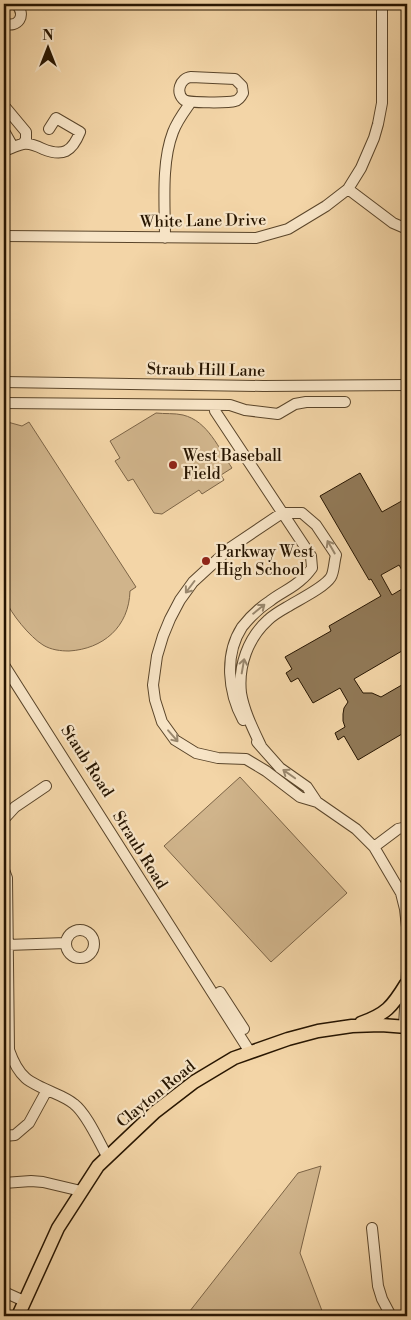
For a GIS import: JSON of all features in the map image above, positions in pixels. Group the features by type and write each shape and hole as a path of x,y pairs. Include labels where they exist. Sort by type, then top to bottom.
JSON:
{"main road":[{"path":"353,1026 373,1019 389,1009 397,1000 407,978"},
{"name":"Clayton Road","path":"18,1316 58,1228 98,1166 155,1112 194,1082 234,1058 309,1033 353,1026 381,1025 406,1027"}],"street":[{"path":"4,23 12,25 20,19 22,12 16,4"},
{"name":"White Lane Drive","path":"4,236 256,238 288,230 326,206 348,189 369,151 378,124 382,103 382,4"},
{"path":"187,78 235,79 243,90 241,97 236,101 191,102 184,100 179,92 180,84 187,78"},
{"path":"165,238 168,146 173,130 191,102"},
{"path":"4,108 26,132 23,144"},
{"path":"4,132 8,149 23,144 34,145 47,151 61,153 69,150 80,132 56,118 49,129"},
{"path":"348,189 393,223 407,229"},
{"name":"Straub Hill Lane","path":"4,382 263,386 407,385"},
{"path":"4,403 230,405 245,410 278,414 295,404 306,402 345,402"},
{"path":"215,405 215,412 311,556 312,568 302,579 270,600 253,614 239,634 234,645 230,667 230,682 239,710 249,732 280,768 307,787 317,802"},
{"path":"261,746 247,714 241,692 243,662 248,646 268,619 320,587 331,577 336,555 316,525 302,513 282,513 230,548 193,582 180,600 166,627 157,656 153,685 155,700 162,722 176,740 189,749 196,753 218,758 246,759 266,770 300,796 317,802 356,829 374,847 395,881 405,908 407,927"},
{"name":"Staub Road","path":"4,661 244,1029"},
{"name":"Straub Road","path":"4,665 250,1052"},
{"path":"4,819 15,807 46,786"},
{"path":"374,847 398,829 407,827"},
{"path":"4,870 7,878 8,1050 23,1076 31,1084 67,1099 81,1111 107,1156"},
{"path":"395,881 407,894"},
{"path":"7,944 66,944"},
{"path":"406,1027 407,978"},
{"path":"4,1136 15,1135 29,1123 47,1090"},
{"path":"4,1183 37,1181 81,1191"},
{"path":"372,1228 378,1286 391,1316"},
{"path":"4,1292 24,1301"}],"shaded area":[{"name":"West Baseball Field","path":"156,413 183,415 199,423 212,437 232,468 221,475 224,480 202,494 199,490 162,514 154,513 133,479 128,481 115,461 120,458 110,441"},
{"path":"4,421 22,426 29,422 136,587 130,591 125,615 119,625 112,634 93,646 69,651 46,647 32,637 21,625 5,599 3,585"},
{"path":"240,777 347,893 271,962 164,846"},
{"path":"321,1166 300,1253 324,1316 186,1316 298,1173"}],"building":[{"name":"Parkway West High School","path":"360,473 382,512 407,498 407,579 399,565 381,575 392,595 407,586 407,648 354,679 363,693 372,693 381,697 407,682 407,717 402,720 407,731 358,760 344,736 338,740 335,733 345,727 343,714 348,702 340,688 313,703 298,678 291,682 286,673 292,669 285,657 331,631 329,626 381,596 371,579 369,580 320,496"}],"place":[{"name":"West Baseball Field","path":"173,465"},
{"name":"Parkway West High School","path":"206,561"}]}
